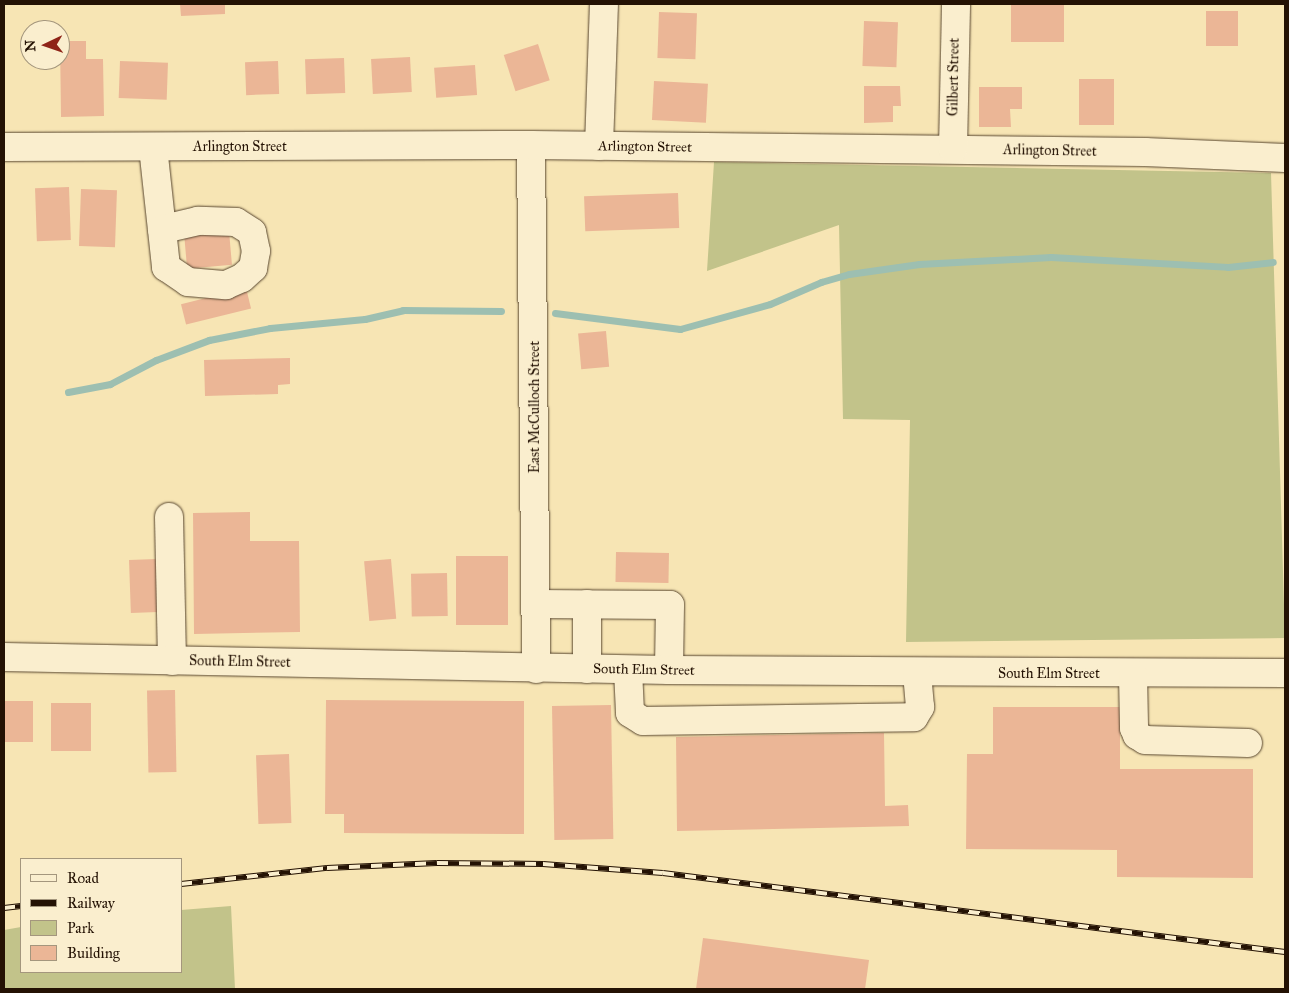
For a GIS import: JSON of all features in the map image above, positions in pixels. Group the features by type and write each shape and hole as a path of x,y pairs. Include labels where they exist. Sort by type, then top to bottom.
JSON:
{"street":[{"path":"599,146 604,4"},
{"name":"Gilbert Street","path":"953,149 956,4"},
{"name":"Arlington Street","path":"4,148 531,145 953,149 1285,158"},
{"name":"East McCulloch Street","path":"531,145 536,669"},
{"path":"154,147 162,229"},
{"path":"169,517 172,661"},
{"path":"536,604 670,604 669,670"},
{"path":"587,604 587,669"},
{"name":"South Elm Street","path":"4,658 536,669 917,673 1285,673"},
{"path":"628,670 630,713 643,721 914,717 920,707 917,673"},
{"path":"1133,674 1134,728 1137,735 1146,740 1248,743"}],"green space":[{"path":"714,162 1271,173 1285,638 906,642 910,420 843,419 839,225 707,271"},
{"path":"231,906 235,989 4,989 4,930 20,927 20,973 182,973 182,910"}],"building":[{"path":"180,4 225,4 225,14 181,16"},
{"path":"1011,4 1064,4 1064,42 1011,42"},
{"path":"1206,11 1238,11 1238,46 1206,46"},
{"path":"659,12 697,13 695,59 657,58"},
{"path":"864,21 898,22 896,67 862,66"},
{"path":"70,41 86,41 86,59 103,59 104,116 61,117 60,70 70,70"},
{"path":"538,44 550,80 516,91 504,55"},
{"path":"410,57 412,92 373,94 371,59"},
{"path":"344,58 345,93 306,94 305,59"},
{"path":"120,61 168,63 167,100 119,98"},
{"path":"278,61 279,94 246,95 245,62"},
{"path":"475,65 477,95 436,98 434,68"},
{"path":"1079,79 1114,79 1114,125 1079,125"},
{"path":"654,81 708,84 706,123 652,120"},
{"path":"864,86 900,86 901,106 893,106 893,122 864,123"},
{"path":"979,87 1022,87 1022,109 1010,109 1011,127 979,127"},
{"path":"69,187 71,240 37,241 35,188"},
{"path":"81,189 117,190 115,247 79,246"},
{"path":"678,193 679,228 585,231 584,196"},
{"path":"229,231 232,265 187,269 184,235"},
{"path":"246,288 251,308 186,325 181,304"},
{"path":"606,331 609,367 581,369 578,333"},
{"path":"290,358 290,384 278,385 278,394 205,396 204,360"},
{"path":"250,512 250,541 299,541 300,632 194,634 193,513"},
{"path":"616,552 669,553 668,583 615,582"},
{"path":"456,556 508,556 508,625 456,625"},
{"path":"156,559 158,612 131,613 129,560"},
{"path":"391,559 396,619 369,621 364,561"},
{"path":"447,573 448,616 412,617 411,574"},
{"path":"147,690 175,690 176,772 148,772"},
{"path":"326,700 524,701 524,834 344,833 344,814 325,814"},
{"path":"4,701 33,701 33,742 4,742"},
{"path":"51,703 91,703 91,751 51,751"},
{"path":"611,705 613,839 554,840 552,706"},
{"path":"993,707 1120,707 1120,769 1253,769 1253,878 1117,877 1117,850 966,849 967,754 993,754"},
{"path":"884,733 885,806 908,805 909,826 677,831 676,737"},
{"path":"289,754 291,823 258,824 256,755"},
{"path":"703,938 869,960 865,989 696,989"}],"waterway":[{"path":"555,313 680,329 770,304 821,282 849,274 919,264 1051,257 1228,267 1273,262"},
{"path":"68,392 110,384 156,360 209,340 270,328 365,319 403,310 501,311"}],"railway":[{"path":"182,884 327,868 437,863 543,864 663,873 1285,952"},
{"path":"4,908 20,906"}]}
